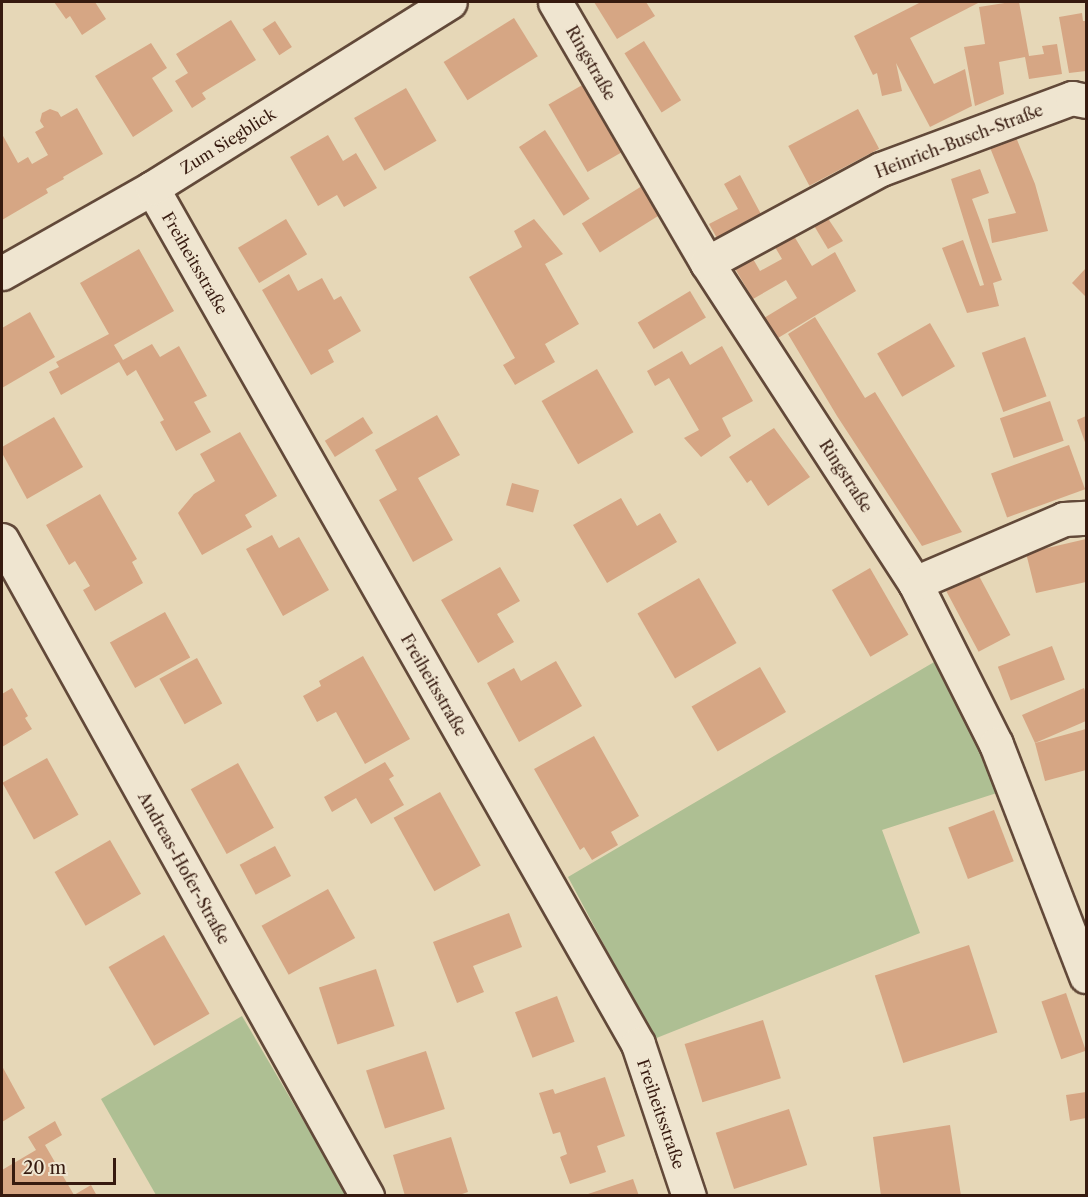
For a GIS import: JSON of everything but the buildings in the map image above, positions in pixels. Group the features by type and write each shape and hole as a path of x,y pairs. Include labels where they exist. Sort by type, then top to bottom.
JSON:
{"street":[{"name":"Zum Siegblick","path":"2,273 152,188 450,2"},
{"name":"Ringstraße","path":"555,2 707,263 915,583 996,744 1086,976"},
{"name":"Heinrich-Busch-Straße","path":"707,263 881,169 1072,98 1086,101"},
{"name":"Freiheitsstraße","path":"152,188 638,1044 689,1196"},
{"path":"915,583 1064,519 1086,518"},
{"name":"Andreas-Hofer-Straße","path":"2,540 367,1196"}],"green space":[{"path":"941,658 1003,791 882,830 920,933 654,1039 568,877"},
{"path":"242,1016 347,1195 156,1195 101,1099"}]}
